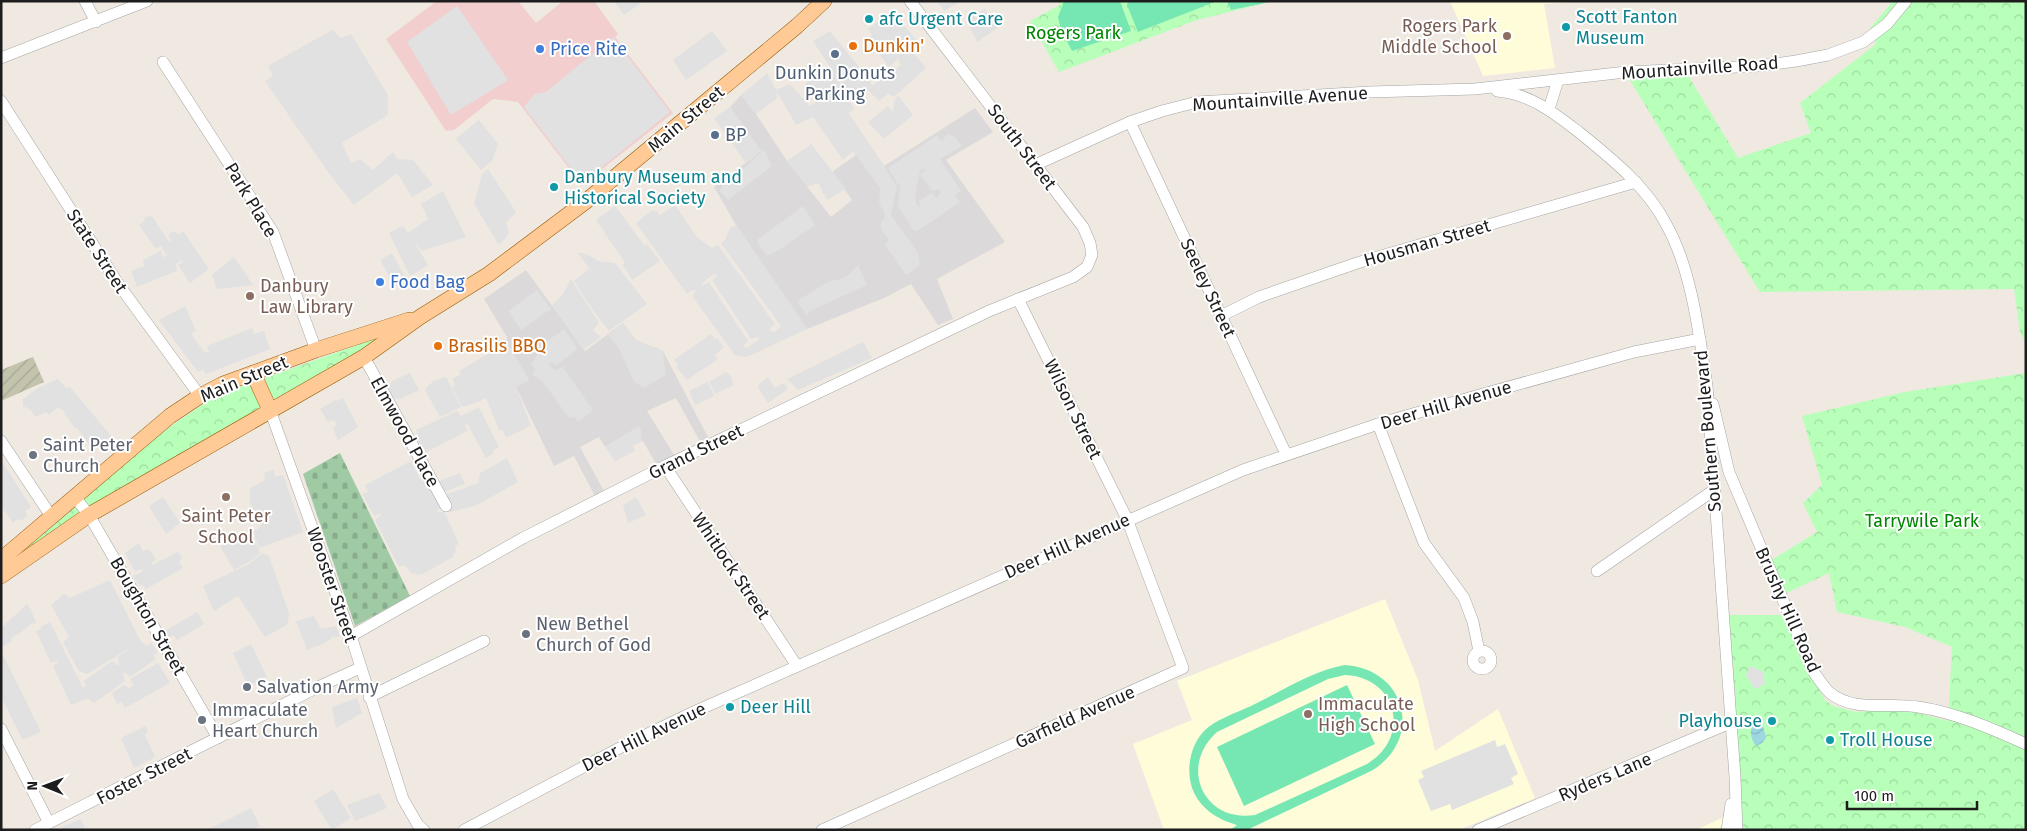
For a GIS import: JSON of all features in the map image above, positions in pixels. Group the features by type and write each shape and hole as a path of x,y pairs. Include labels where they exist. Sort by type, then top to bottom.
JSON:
{"main road":[{"name":"Main Street","path":"1,576 89,515 364,357 420,317 489,274 585,202 797,26 824,1"},
{"name":"Main Street","path":"1,562 4,557 74,496 170,416 200,396 223,384 316,350 420,317"},
{"name":"Wooster Street","path":"253,373 270,410"}],"street":[{"path":"85,1 96,22"},
{"path":"1,58 147,1"},
{"name":"South Street","path":"910,1 1083,228 1090,242 1092,255 1087,267 1073,277 1051,286"},
{"name":"Mountainville Road","path":"1475,88 1626,72 1759,66 1828,55 1869,37 1887,24 1906,1"},
{"name":"Park Place","path":"163,62 273,232 316,350"},
{"path":"1549,109 1558,80"},
{"name":"Mountainville Avenue","path":"1035,165 1130,122 1186,105 1224,100 1475,88"},
{"name":"Southern Boulevard","path":"1475,88 1522,95 1549,109 1607,155 1636,182 1666,224 1678,250 1700,339 1707,386 1730,723 1736,777 1737,830"},
{"name":"State Street","path":"1,101 119,286 200,396"},
{"name":"Seeley Street","path":"1130,122 1286,454"},
{"name":"Housman Street","path":"1221,316 1259,297 1357,263 1636,182"},
{"name":"Grand Street","path":"350,636 523,538 665,466 971,320 1051,286"},
{"name":"Wilson Street","path":"1018,299 1127,520"},
{"name":"Deer Hill Avenue","path":"466,829 637,739 797,666 1241,470 1378,424 1634,352 1700,339"},
{"name":"Elmwood Place","path":"364,357 446,506"},
{"name":"Brushy Hill Road","path":"1707,386 1718,420 1729,472 1812,671 1829,692 1843,700 1861,706 1917,706 1940,712 2026,744"},
{"name":"Wooster Street","path":"270,410 350,636 403,799 411,830"},
{"path":"1378,424 1424,543 1464,598 1473,622 1479,651"},
{"path":"1,442 51,516"},
{"name":"Whitlock Street","path":"665,466 797,666"},
{"path":"1597,571 1714,490"},
{"name":"Boughton Street","path":"74,496 89,515 218,738"},
{"name":"Garfield Avenue","path":"822,830 1183,668 1127,520"},
{"path":"369,697 484,641"},
{"name":"Foster Street","path":"35,830 318,687 360,668"},
{"name":"Ryders Lane","path":"1478,830 1730,723"},
{"path":"1,729 49,823"},
{"name":"Southern Boulevard","path":"1727,830 1736,777"},
{"name":"Wooster Street","path":"403,799 418,825 424,830"}],"shaded area":[{"path":"437,1 518,1 536,23 563,1 594,1 618,34 615,37 673,113 582,185 518,102 493,99 454,130 446,131 386,39"},
{"path":"614,1 644,1 624,15"},
{"path":"937,1 961,1 944,11"},
{"name":"Rogers Park Middle School","path":"1450,1 1584,1 1544,4 1555,68 1483,76"},
{"path":"457,6 508,80 451,115 407,42"},
{"path":"985,9 997,28 977,42 966,19"},
{"path":"886,15 889,20 896,16 919,43 911,50 926,68 894,97 888,94 879,101 868,90 862,96 845,87 834,72 854,109 844,117 849,114 897,186 891,215 918,253 920,265 906,275 885,245 889,240 881,229 881,223 885,217 884,211 879,204 880,188 853,151 843,160 813,117 796,125 777,92 777,98 756,114 741,95 767,73 776,90 790,84 810,106 815,103 817,100 805,84 822,69 830,67 813,41 830,31 860,68 856,73 869,79 872,86 901,65 898,59 889,67 867,39 872,35 868,29"},
{"path":"332,30 341,38 351,34 388,95 388,115 342,143 351,163 360,159 373,170 393,152 397,159 413,160 433,185 412,197 397,173 354,205 328,172 265,81 273,76 268,66"},
{"path":"712,31 727,51 686,80 673,60"},
{"path":"613,37 670,112 582,183 524,107 534,94 546,92"},
{"path":"741,95 787,161 831,217 852,200 832,172 856,155 835,124 849,114 884,166 975,108 993,132 946,160 1005,242 937,279 953,319 938,325 911,284 884,298 807,329 736,225 714,187 761,151 730,107"},
{"path":"898,96 913,115 884,139 868,122 888,106 893,112 894,101"},
{"path":"730,107 761,151 745,162 714,118"},
{"path":"479,120 498,144 492,161 481,170 456,139"},
{"path":"948,134 955,137 962,146 940,159 961,191 955,195 960,202 919,230 914,231 899,208 898,201 901,184 898,185 888,168 937,135 941,141","holes":["925,168 925,171 920,174 932,191 939,189 940,193 937,198 932,193 919,201 921,209 916,203 915,198 920,171"]},
{"path":"811,144 846,189 827,200 818,183 807,187 787,161"},
{"path":"764,150 772,166 728,200 719,190"},
{"path":"488,169 516,212 506,223 509,234 499,245 474,204 482,174"},
{"path":"443,191 466,237 422,251 414,242 428,265 410,276 389,233 403,226 408,233 428,219 421,204"},
{"path":"675,205 697,237 712,248 718,245 775,324 770,328 774,332 781,326 721,243 725,240 730,228 736,225 807,329 747,357 734,354 692,296 696,291 693,290 687,294 636,223 652,210 660,215","holes":["714,274 717,275 712,280 751,339 759,338 759,340 746,348 743,346 748,341 709,282 704,285 701,284"]},
{"path":"615,206 645,246 647,244 660,261 632,280 623,265 625,263 596,220"},
{"path":"803,206 815,225 767,256 757,240"},
{"path":"151,215 169,242 171,240 168,235 174,231 179,235 183,231 209,269 190,283 178,265 183,262 181,260 176,264 177,271 137,287 131,271 144,266 143,260 161,251 163,257 167,256 161,246 155,248 139,225 145,221 144,218"},
{"path":"577,252 589,255 598,261 615,263 647,304 609,331 574,281 589,269 596,277"},
{"path":"392,253 407,280 395,287 380,260"},
{"path":"234,257 253,285 217,289 212,275"},
{"path":"858,265 867,285 810,311 807,316 797,301 829,281 847,276"},
{"path":"526,270 585,351 623,323 636,340 663,351 710,441 702,445 676,398 647,411 676,458 658,467 640,436 638,427 605,447 599,437 580,447 605,493 596,498 574,456 554,466 516,387 529,380 507,343 507,337 484,299"},
{"path":"571,279 599,323 593,330 601,337 583,350 552,305 563,294"},
{"path":"537,290 551,309 521,330 508,311"},
{"path":"185,306 196,331 191,334 204,352 209,352 207,346 252,328 254,334 264,331 270,349 206,374 203,369 198,372 159,320"},
{"path":"623,323 636,340 663,351 666,375 644,388 634,382 618,347 608,335"},
{"path":"564,329 578,349 555,366 552,362 549,364 554,370 563,367 593,410 578,422 574,417 569,418 542,381 532,374 535,369 531,365 537,355 535,350"},
{"path":"711,334 724,347 715,355 718,359 687,380 676,367 678,365 674,360"},
{"path":"863,342 872,358 798,390 787,379"},
{"path":"507,343 529,380 516,387 531,426 506,438 503,431 499,430 486,398 462,407 452,387 455,385 452,379 461,374 459,371"},
{"path":"33,357 44,382 1,401 1,370"},
{"path":"726,372 730,375 734,385 715,394 709,382"},
{"path":"410,373 419,390 400,399 393,398 389,389 392,381"},
{"path":"446,377 461,407 440,417 425,390 433,381"},
{"path":"768,377 775,388 784,383 788,389 768,403 757,386"},
{"path":"58,379 66,388 70,387 111,436 93,450 61,409 57,408 49,415 46,412 35,417 31,410 23,406 23,399 38,388"},
{"path":"708,382 714,396 695,405 689,391"},
{"path":"343,398 358,427 338,440 333,428 337,425 334,420 328,422 320,409 335,400 338,401"},
{"path":"479,407 499,447 493,450 493,454 486,458 467,423 465,426 468,431 426,452 423,447 420,447 416,437 418,435 416,430 457,411 461,416"},
{"path":"640,426 642,435 640,436 643,441 633,446 635,451 615,461 605,447"},
{"path":"507,458 518,482 475,506 450,512 445,495 478,483 480,473"},
{"path":"1,460 31,507 25,511 27,515 21,521 18,519 13,523 1,505"},
{"path":"411,461 420,479 425,477 441,508 437,510 438,513 444,511 459,544 455,546 456,549 453,557 418,575 411,573 405,565 399,567 375,520 381,515 374,516 362,494 368,492 365,485"},
{"path":"274,470 275,477 283,475 303,532 259,548 253,531 261,525 250,502 250,488 265,480 264,473"},
{"path":"460,473 465,484 444,492 437,482"},
{"path":"163,497 180,523 166,534 149,506"},
{"path":"636,497 646,515 628,523 623,505"},
{"path":"251,530 260,553 249,562 234,570 220,546 243,535 247,536 246,533"},
{"path":"139,543 143,551 149,549 156,560 151,563 152,565 178,552 182,558 179,562 183,568 146,589 142,584 139,586 133,576 142,572 143,569 135,571 125,553"},
{"path":"262,553 269,556 289,613 288,623 285,626 265,637 238,596 214,611 203,586 249,564"},
{"path":"110,580 141,642 147,646 151,642 158,653 153,655 156,659 130,677 126,673 123,674 125,681 94,703 88,698 71,705 53,666 59,662 51,663 36,631 41,629 41,626 50,622 83,688 86,686 84,681 109,663 113,661 116,665 119,665 118,657 130,648 87,674 79,671 63,642 69,637 51,605 64,594 70,598"},
{"name":"Immaculate High School","path":"1385,599 1418,680 1435,751 1498,709 1535,798 1459,830 1164,830 1133,744 1192,720 1177,681"},
{"path":"27,604 36,623 31,624 11,638 12,641 1,647 1,628"},
{"path":"197,612 204,624 177,640 174,635 168,638 165,631"},
{"path":"314,616 321,629 336,626 340,637 333,637 323,644 307,650 296,621"},
{"path":"251,644 267,677 248,686 233,653"},
{"path":"1,655 3,655 41,732 25,739 22,739 1,696"},
{"path":"158,663 170,683 125,708 122,702 117,704 112,693 124,685 129,688 134,685 130,679"},
{"path":"1751,666 1763,672 1765,683 1758,688 1754,688 1746,675"},
{"path":"357,698 362,713 336,728 332,707"},
{"path":"145,726 148,731 145,735 155,757 134,768 121,738"},
{"path":"1495,740 1497,747 1505,744 1518,774 1511,778 1514,784 1452,810 1450,804 1431,811 1418,780 1424,777 1421,771"},
{"path":"333,789 351,818 332,830 314,801"},
{"path":"379,793 387,808 355,821 347,805"},
{"path":"251,808 260,826 251,830 207,830"},
{"path":"1724,817 1720,830 1696,830"},
{"path":"81,819 86,830 63,830 62,827"}],"green space":[{"name":"Rogers Park","path":"1059,1 1273,1 1197,20 1059,72 1030,21 1060,5"},
{"path":"1064,1 1120,1 1131,31 1072,51 1061,30 1058,17"},
{"path":"1128,1 1217,1 1138,32 1127,5"},
{"path":"1227,1 1275,1 1231,10"},
{"path":"1893,1 2026,1 2026,344 2020,332 2014,289 1760,292 1626,74 1686,72 1738,158 1811,133 1800,103 1876,44 1870,28"},
{"path":"377,338 380,343 19,556 52,523 161,433 215,396"},
{"name":"Tarrywile Park","path":"2026,373 2026,830 1731,830 1728,717 1721,615 1786,615 1812,677 1825,700 1833,706 1856,712 1899,708 1948,721 1952,647 1905,627 1837,612 1829,573 1778,597 1765,564 1817,532 1803,503 1822,485 1802,416 1905,392"},
{"path":"340,453 410,596 355,626 303,474"},
{"path":"1345,665 1366,669 1383,679 1394,692 1401,708 1402,725 1398,742 1388,758 1371,771 1247,830 1230,830 1237,825 1223,820 1210,812 1200,802 1192,788 1189,773 1190,758 1199,737 1204,731 1220,720 1309,676","holes":["1345,675 1363,678 1377,686 1387,697 1392,710 1394,725 1390,739 1381,753 1367,764 1255,815 1237,815 1222,810 1210,801 1202,790 1198,776 1199,761 1205,746 1217,732 1328,679"]},
{"path":"1347,685 1375,744 1244,806 1217,747"}],"water":[{"path":"1758,723 1763,726 1766,738 1756,746 1751,730 1753,724"}],"place":[{"name":"afc Urgent Care","path":"869,19"},
{"name":"Scott Fanton Museum","path":"1566,27"},
{"name":"Rogers Park Middle School","path":"1507,36"},
{"name":"Dunkin'","path":"853,46"},
{"name":"Price Rite","path":"540,49"},
{"name":"Dunkin Donuts Parking","path":"835,54"},
{"name":"BP","path":"715,135"},
{"name":"Danbury Museum and Historical Society","path":"554,187"},
{"name":"Food Bag","path":"380,282"},
{"name":"Danbury Law Library","path":"250,296"},
{"name":"Brasilis BBQ","path":"438,346"},
{"name":"Saint Peter Church","path":"33,455"},
{"name":"Saint Peter School","path":"226,497"},
{"name":"New Bethel Church of God","path":"526,634"},
{"name":"Salvation Army","path":"247,687"},
{"name":"Deer Hill","path":"730,707"},
{"name":"Immaculate High School","path":"1308,714"},
{"name":"Immaculate Heart Church","path":"202,720"},
{"name":"Playhouse","path":"1772,721"},
{"name":"Troll House","path":"1830,740"}]}
